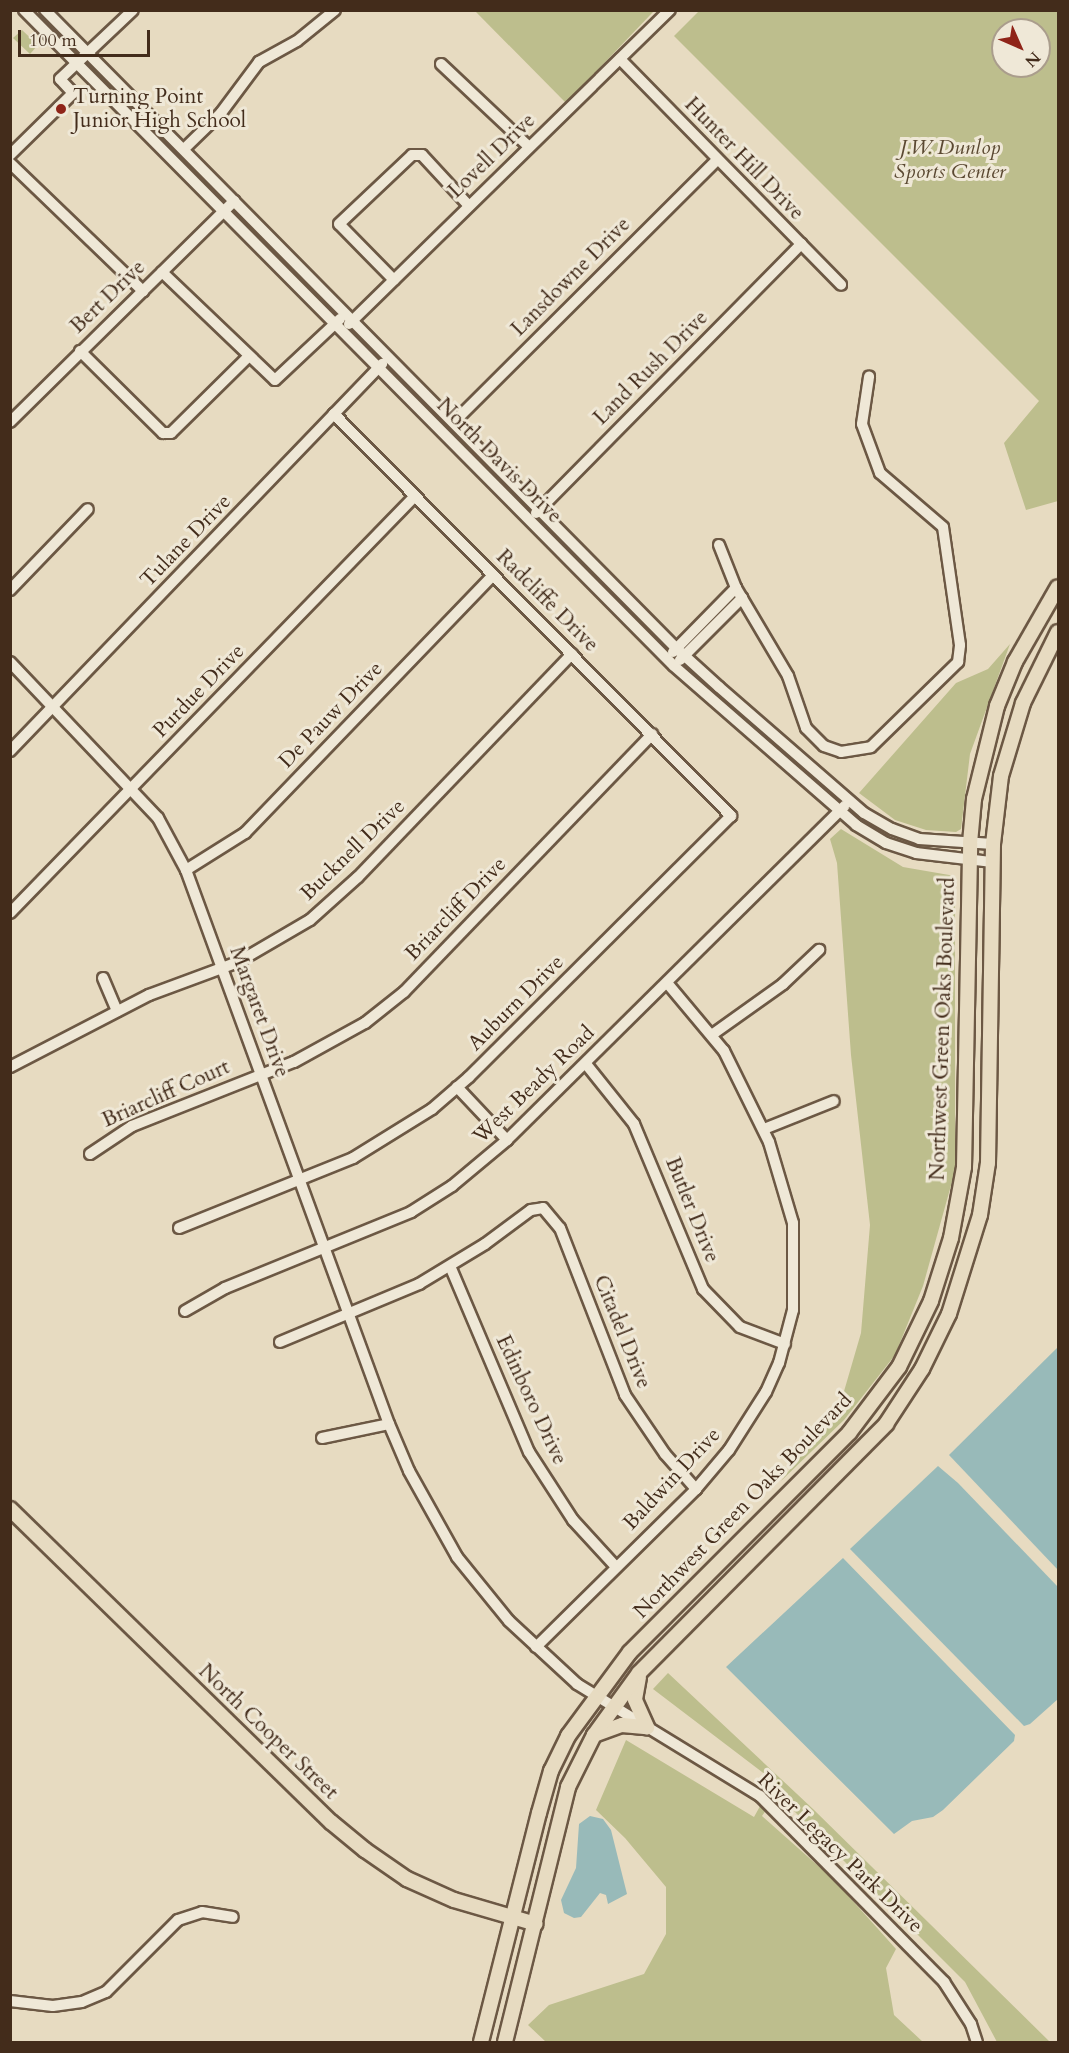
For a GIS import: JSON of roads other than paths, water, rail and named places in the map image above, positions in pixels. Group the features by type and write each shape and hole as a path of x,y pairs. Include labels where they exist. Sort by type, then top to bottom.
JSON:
{"main road":[{"name":"Northwest Green Oaks Boulevard","path":"482,2043 551,1772 594,1696 630,1652 849,1433 899,1367 931,1301 951,1238 964,1167 969,860 984,747 997,706 1015,662 1059,587"},
{"name":"Northwest Green Oaks Boulevard","path":"505,2043 568,1787 594,1735 612,1707 639,1673 886,1424 922,1369 949,1314 967,1268 988,1164 992,862 1001,776 1023,703 1059,632"},
{"name":"North Cooper Street","path":"10,1509 331,1822 365,1850 407,1879 454,1900 536,1924"},
{"path":"594,1735 622,1725 647,1727 635,1700 639,1673"}],"street":[{"name":"North Davis Drive","path":"24,10 670,662 840,811 885,843 916,853 992,862"},
{"name":"North Davis Drive","path":"45,10 680,652 850,801 892,830 919,839 993,844"},
{"path":"10,155 74,93 60,79 134,10"},
{"path":"184,149 221,113 259,62 297,41 335,10"},
{"name":"Lovell Drive","path":"248,357 274,380 339,327 394,280 670,10"},
{"name":"Hunter Hill Drive","path":"620,58 841,285"},
{"path":"441,64 529,147"},
{"path":"394,280 339,224 412,155 422,155 470,206"},
{"name":"Lansdowne Drive","path":"454,422 717,160"},
{"path":"10,163 143,291"},
{"name":"Bert Drive","path":"10,422 234,201"},
{"name":"Land Rush Drive","path":"530,519 801,244"},
{"path":"81,351 156,429 171,434 248,357 162,272"},
{"name":"Tulane Drive","path":"10,751 389,357"},
{"path":"719,544 739,593 788,676 806,728 824,746 841,752 871,747 958,662 960,645 943,527 880,473 862,424 869,377"},
{"name":"Radcliffe Drive","path":"334,414 731,816"},
{"name":"Purdue Drive","path":"10,913 415,496"},
{"path":"10,590 88,508"},
{"name":"De Pauw Drive","path":"186,870 245,833 493,575"},
{"path":"670,662 739,593"},
{"name":"Bucknell Drive","path":"10,1066 117,1011 289,935 333,901 572,654"},
{"name":"Margaret Drive","path":"10,662 159,818 186,870 389,1424 444,1537 509,1621 594,1696 612,1707"},
{"name":"Briarcliff Drive","path":"261,1074 330,1044 404,992 652,734"},
{"name":"West Beady Road","path":"185,1311 225,1288 411,1212 452,1186 507,1140 586,1064 850,801"},
{"name":"Auburn Drive","path":"179,1228 353,1158 400,1132 457,1087 731,816"},
{"path":"713,1034 783,984 819,950"},
{"path":"103,978 117,1011"},
{"name":"Baldwin Drive","path":"536,1647 696,1489 754,1414 785,1344 795,1290 794,1231 764,1129 713,1034 668,984"},
{"name":"Butler Drive","path":"586,1064 634,1124 703,1289 741,1327 785,1344"},
{"name":"Briarcliff Court","path":"90,1154 132,1126 261,1074"},
{"path":"457,1087 507,1140"},
{"path":"764,1129 834,1101"},
{"name":"Citadel Drive","path":"450,1266 531,1210 547,1211 560,1228 625,1395 665,1454 696,1489"},
{"path":"280,1342 419,1284 450,1266"},
{"name":"Edinboro Drive","path":"450,1266 530,1452 573,1520 616,1567"},
{"path":"322,1438 389,1424"},
{"name":"River Legacy Park Drive","path":"612,1707 760,1796 944,1982 971,2024 977,2043"},
{"path":"10,2001 53,2007 82,2002 106,1992 178,1920 202,1912 233,1917"}],"water":[{"path":"1058,1347 1058,1570 949,1455"},
{"path":"938,1466 958,1483 1058,1587 1058,1699 1030,1724 1024,1726 850,1549"},
{"path":"843,1558 1015,1735 1014,1741 943,1810 933,1817 912,1821 894,1834 726,1667"},
{"path":"590,1816 603,1819 611,1830 627,1894 608,1904 606,1895 600,1893 581,1917 574,1918 564,1913 561,1900 576,1868 579,1824"}],"place":[{"name":"Turning Point Junior High School","path":"61,109"}],"park label":[{"name":"J.W. Dunlop Sports Center","path":"950,160"}]}
